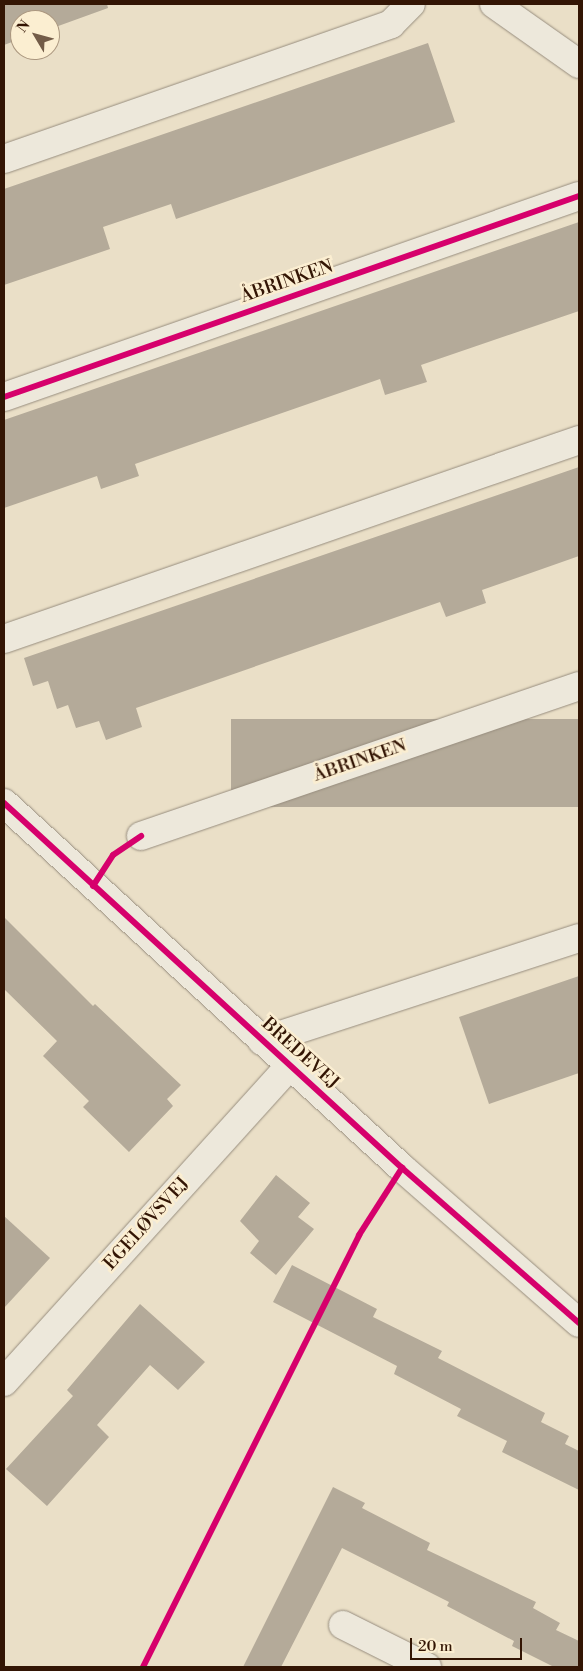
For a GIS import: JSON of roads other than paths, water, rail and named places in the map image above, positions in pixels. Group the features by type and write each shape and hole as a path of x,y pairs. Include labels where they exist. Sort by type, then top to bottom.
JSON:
{"street":[{"path":"4,159 391,24 411,4"},
{"path":"494,4 579,64"},
{"name":"ÅBRINKEN","path":"4,397 579,196"},
{"path":"4,639 579,440"},
{"name":"ÅBRINKEN","path":"141,836 579,686"},
{"name":"BREDEVEJ","path":"4,803 262,1041 579,1323"},
{"path":"262,1041 579,938"},
{"name":"EGELØVSVEJ","path":"4,1382 290,1065"},
{"path":"343,1625 428,1667"}]}
